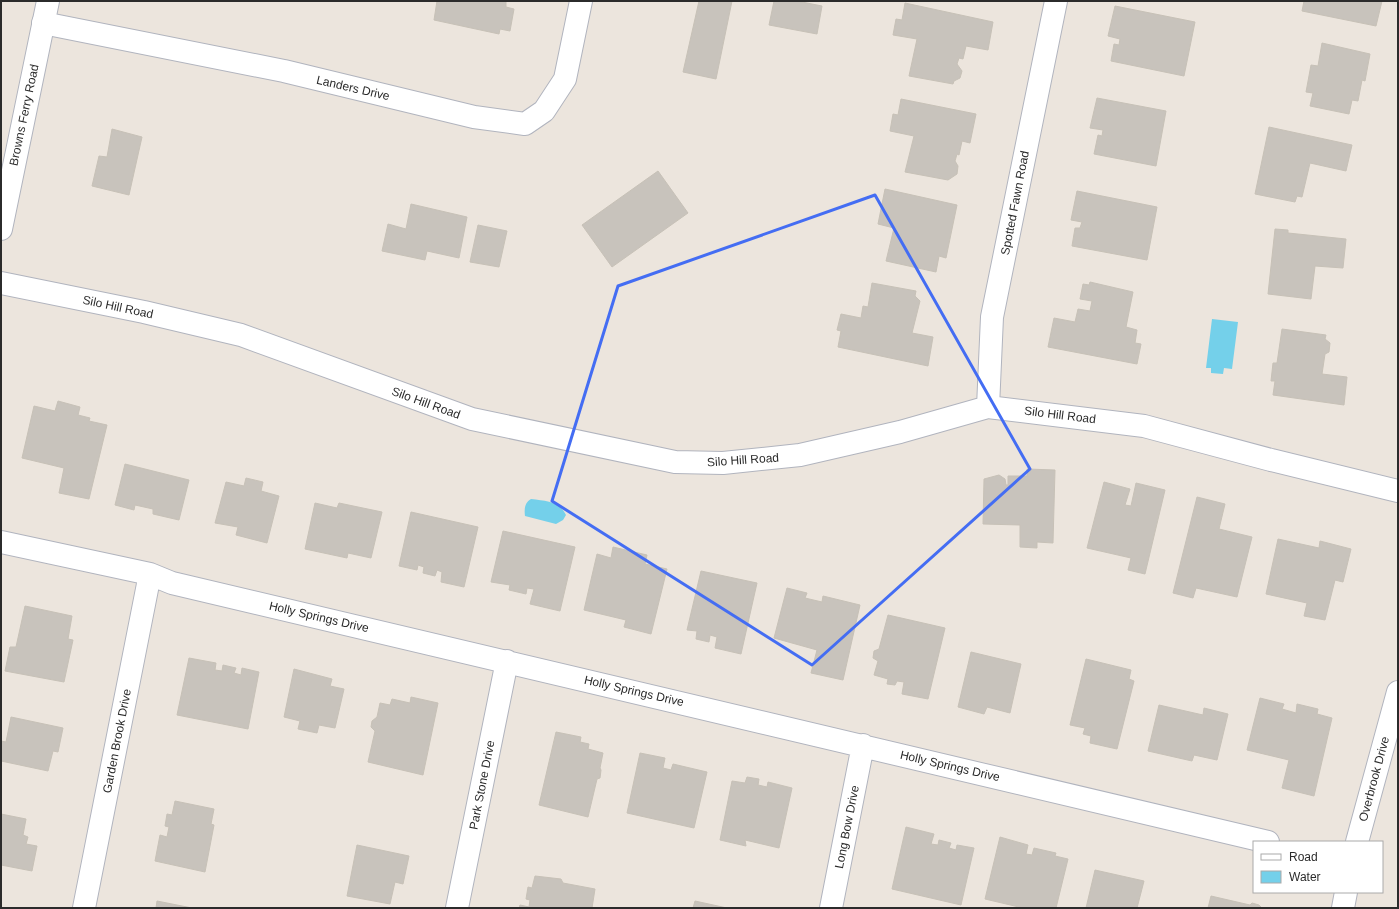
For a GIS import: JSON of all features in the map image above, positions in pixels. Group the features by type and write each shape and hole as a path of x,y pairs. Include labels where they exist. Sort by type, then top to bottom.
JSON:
{"street":[{"name":"Browns Ferry Road","path":"1,229 48,1"},
{"name":"Landers Drive","path":"43,23 284,71 474,117 525,124 544,111 565,79 581,1"},
{"name":"Spotted Fawn Road","path":"988,407 992,317 1056,1"},
{"name":"Silo Hill Road","path":"1,283 144,312 241,335 472,419 675,462 723,463 800,455 900,432 988,407 1144,426 1271,460 1398,491"},
{"name":"Holly Springs Drive","path":"1,542 150,574 180,584 1264,841"},
{"name":"Garden Brook Drive","path":"84,908 150,574"},
{"name":"Park Stone Drive","path":"457,908 507,661"},
{"name":"Overbrook Drive","path":"1356,841 1398,692"},
{"name":"Long Bow Drive","path":"830,908 863,745"},
{"path":"1343,908 1346,893"}],"highlighted area":[{"path":"875,195 1030,469 812,665 552,501 618,286"}],"water":[{"path":"1212,319 1238,322 1232,369 1224,368 1223,374 1211,373 1211,368 1206,368"},
{"path":"531,499 552,502 560,507 566,515 563,520 556,524 525,516 525,506"}],"building":[{"path":"437,1 506,1 506,7 514,9 510,31 500,29 499,34 434,20"},
{"path":"699,1 732,1 716,79 683,72"},
{"path":"774,1 797,1 822,6 817,34 769,25"},
{"path":"1304,1 1382,1 1376,26 1302,11"},
{"path":"905,3 993,22 988,50 966,46 963,59 959,58 957,64 962,71 960,78 954,81 953,84 909,76 917,39 893,35 896,19 902,20"},
{"path":"1115,6 1195,22 1184,76 1111,61 1114,44 1119,45 1120,39 1108,36"},
{"path":"1322,43 1370,54 1365,81 1362,80 1358,101 1352,100 1349,114 1310,106 1313,93 1306,92 1311,65 1318,66"},
{"path":"1097,98 1166,111 1156,166 1094,154 1098,135 1102,136 1103,130 1090,128"},
{"path":"901,99 976,114 970,143 962,141 959,155 957,154 955,161 958,166 957,174 948,180 905,172 914,136 890,131 893,114 898,115"},
{"path":"1269,127 1352,145 1346,171 1310,163 1302,197 1297,196 1295,202 1255,194"},
{"path":"112,129 142,137 129,195 92,186 99,156 107,157"},
{"path":"658,171 688,213 612,267 582,225"},
{"path":"885,189 957,205 946,258 939,256 936,272 886,261 894,228 878,224"},
{"path":"1077,191 1157,207 1147,260 1072,246 1075,228 1080,228 1082,222 1071,220"},
{"path":"411,204 467,217 459,258 427,251 425,260 382,251 388,224 406,229"},
{"path":"478,225 507,231 499,267 470,262"},
{"path":"1275,229 1288,230 1288,233 1346,239 1343,268 1315,266 1311,299 1268,294"},
{"path":"1090,282 1133,292 1126,327 1137,330 1135,343 1141,344 1137,364 1048,347 1054,318 1075,322 1078,309 1090,311 1092,301 1080,299 1083,284 1089,285"},
{"path":"872,283 916,291 915,296 920,301 912,333 933,337 928,366 838,347 841,331 837,330 841,314 861,318 863,306 868,307"},
{"path":"1282,329 1326,335 1325,339 1330,343 1329,352 1325,354 1322,374 1347,377 1344,405 1273,395 1275,381 1271,381 1273,363 1277,363"},
{"path":"58,401 80,407 78,415 90,418 89,421 107,425 89,499 59,493 64,468 22,458 34,406 55,411"},
{"path":"125,464 189,480 179,520 153,514 153,509 135,505 134,510 115,505"},
{"path":"1027,469 1055,470 1053,543 1037,542 1037,548 1020,547 1020,525 983,524 984,479 999,475 1005,479 1006,485 1008,485 1008,476 1027,476"},
{"path":"246,478 263,482 261,491 279,496 267,543 236,535 238,527 215,523 226,482 244,486"},
{"path":"1104,482 1130,489 1125,505 1131,506 1136,483 1165,490 1145,574 1128,570 1131,558 1087,548"},
{"path":"1197,497 1225,504 1219,529 1252,537 1237,597 1196,588 1193,598 1173,593"},
{"path":"315,503 337,508 339,503 382,512 371,558 348,553 347,558 305,549"},
{"path":"411,512 478,527 464,587 441,582 442,572 437,570 435,576 423,573 424,567 418,565 417,570 399,566"},
{"path":"503,531 575,547 560,611 530,604 534,589 527,588 526,594 509,590 510,585 491,582"},
{"path":"1278,539 1319,548 1320,541 1351,549 1343,582 1335,580 1325,620 1304,616 1307,603 1266,594"},
{"path":"613,547 647,555 645,564 667,569 651,634 624,627 626,620 584,610 597,554 611,558"},
{"path":"701,571 757,583 741,654 715,648 717,637 710,635 709,642 696,639 697,631 687,630"},
{"path":"787,588 807,593 805,598 822,602 823,596 860,605 843,680 811,673 817,650 774,638"},
{"path":"25,606 72,616 68,639 73,640 64,682 5,671 10,647 16,647"},
{"path":"888,615 945,628 928,699 902,694 904,682 897,681 895,685 887,684 888,679 874,675 878,661 873,658 874,651 879,649"},
{"path":"971,652 1021,664 1010,713 987,707 984,714 958,707"},
{"path":"189,658 216,663 215,670 222,671 223,665 236,668 234,673 241,675 242,668 259,672 248,729 177,715"},
{"path":"1086,659 1131,670 1129,679 1134,681 1117,749 1090,743 1091,736 1083,734 1085,728 1070,725"},
{"path":"294,669 332,679 330,686 344,689 335,728 319,725 317,733 298,729 300,721 284,717"},
{"path":"411,697 438,703 423,775 368,762 375,731 371,727 372,721 377,717 380,703 390,705 392,699 410,703"},
{"path":"1260,698 1284,704 1282,709 1296,713 1297,704 1318,709 1317,714 1332,718 1314,796 1282,788 1289,760 1247,750"},
{"path":"1159,705 1203,715 1204,708 1228,714 1217,760 1194,755 1192,761 1148,751"},
{"path":"11,717 63,728 58,752 53,751 48,771 1,761 1,741 6,742"},
{"path":"556,732 581,737 580,742 589,744 588,749 603,753 600,778 597,779 588,817 539,805"},
{"path":"640,753 665,758 663,768 671,770 673,764 707,772 694,828 627,813"},
{"path":"747,777 759,779 758,785 767,787 768,782 792,788 779,848 745,840 746,846 720,840 732,781 745,783"},
{"path":"175,801 214,809 211,824 214,825 205,872 155,861 160,835 167,837 169,827 165,826 167,814 172,815"},
{"path":"1,814 26,819 23,835 28,837 26,844 37,846 32,871 1,865"},
{"path":"906,827 934,834 931,844 938,845 939,840 951,843 949,848 956,850 957,845 974,848 961,905 892,889"},
{"path":"1000,837 1028,845 1026,854 1032,855 1034,848 1056,853 1055,856 1068,859 1056,908 1023,908 985,899"},
{"path":"357,845 409,856 403,884 395,882 390,904 347,896"},
{"path":"1095,870 1144,881 1137,908 1086,908"},
{"path":"535,876 561,879 563,883 595,889 592,908 519,908 520,905 529,907 530,900 526,899 528,887 532,888"},
{"path":"1211,896 1250,905 1252,903 1259,905 1262,908 1208,908"},
{"path":"157,901 192,908 156,908"},
{"path":"695,901 727,908 693,908"}]}
